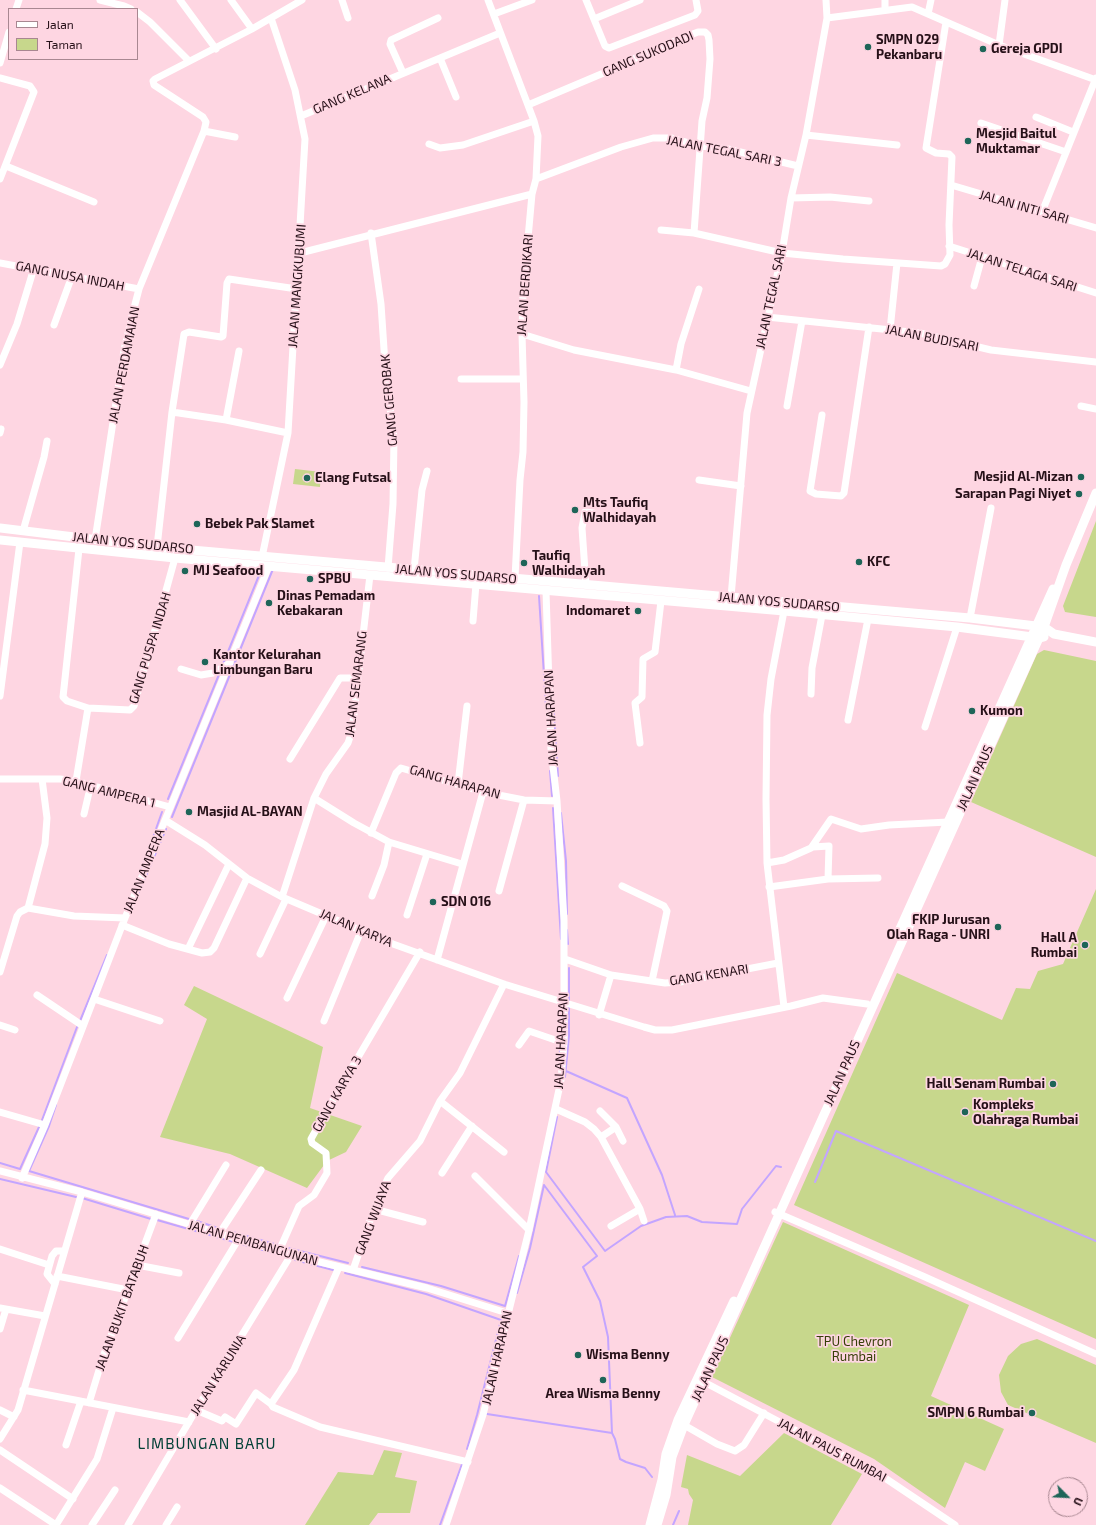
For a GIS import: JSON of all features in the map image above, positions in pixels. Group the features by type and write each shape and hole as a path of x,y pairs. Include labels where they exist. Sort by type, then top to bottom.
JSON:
{"main road":[{"name":"JALAN PAUS","path":"657,1525 666,1495 672,1457 684,1425 704,1382 867,1004 948,822 1040,627 1096,493"},
{"name":"JALAN YOS SUDARSO","path":"0,528 157,547 262,557 731,597 836,612 868,619 957,627 1035,637 1054,634"},
{"path":"68,548 70,536"},
{"name":"JALAN YOS SUDARSO","path":"0,540 175,558 822,615 836,612 970,618 1040,627 1054,634 1096,642"},
{"path":"454,583 456,573"},
{"name":"JALAN PAUS","path":"650,1525 660,1487 666,1454 678,1420 777,1213 1024,670 1035,637"}],"street":[{"path":"100,0 129,8"},
{"path":"180,0 216,49"},
{"path":"231,0 252,29"},
{"path":"235,136 204,130 206,122 203,117 153,83 155,79 216,49 302,0"},
{"path":"342,0 348,18"},
{"name":"JALAN BERDIKARI","path":"488,0 534,121 538,136 536,178 532,194 523,294 523,452 520,480 515,578"},
{"path":"494,14 532,0"},
{"path":"586,0 605,46 610,48 695,15 698,11 696,0"},
{"path":"594,19 640,0"},
{"name":"JALAN TEGAL SARI","path":"731,597 747,414 782,253 791,198 806,135 827,18 826,0"},
{"path":"885,0 885,10"},
{"path":"928,14 931,0"},
{"path":"999,45 1004,0"},
{"path":"827,18 910,7 999,45 1096,79 1073,132 1042,212"},
{"path":"138,13 150,22 189,61"},
{"name":"JALAN MANGKUBUMI","path":"262,557 288,433 300,253 305,139 295,90 271,18"},
{"name":"GANG KELANA","path":"403,73 390,44 391,40 438,18"},
{"path":"661,230 694,233 782,253 941,266 948,261 952,157 949,154 936,153 926,148 946,22"},
{"name":"GANG SUKODADI","path":"528,105 606,72 657,48 698,32 705,32 708,35 709,40 710,59 707,98 702,121 700,146"},
{"name":"GANG KELANA","path":"301,116 500,33"},
{"path":"0,63 8,35"},
{"path":"440,58 456,97"},
{"path":"0,78 30,86 34,92 0,179"},
{"path":"1036,117 1073,132"},
{"path":"429,144 440,148 463,145 534,121"},
{"path":"981,123 1066,152"},
{"name":"JALAN PERDAMAIAN","path":"96,540 124,350 139,289 204,130"},
{"path":"806,135 897,145"},
{"name":"JALAN TEGAL SARI 3","path":"536,178 621,147 653,138 672,138 700,146 728,149 798,166"},
{"path":"694,233 700,146"},
{"path":"6,166 94,202"},
{"name":"JALAN INTI SARI","path":"951,185 1096,228"},
{"path":"300,253 371,233 532,194"},
{"path":"791,198 830,197 869,200"},
{"name":"GANG GEROBAK","path":"371,233 381,304 387,385 394,438 393,504 388,568"},
{"name":"JALAN TELAGA SARI","path":"949,246 1096,293"},
{"path":"974,286 982,257"},
{"name":"GANG NUSA INDAH","path":"0,263 34,268 139,289"},
{"path":"890,330 897,263"},
{"path":"0,364 17,324 34,268"},
{"path":"54,325 72,276"},
{"path":"157,547 172,412 184,334 189,332 223,336 228,280 297,289"},
{"path":"676,370 681,344 699,289"},
{"name":"JALAN BUDISARI","path":"767,317 920,333 991,350 1096,362"},
{"path":"787,406 802,321"},
{"path":"822,415 810,491 816,494 841,496 844,493 869,327"},
{"path":"522,334 574,350 676,370 751,391"},
{"path":"226,420 239,351"},
{"path":"461,379 523,378"},
{"path":"1081,406 1096,409"},
{"path":"172,412 226,420 288,433"},
{"path":"23,531 44,457 47,441"},
{"path":"414,570 422,490 427,471"},
{"path":"699,480 741,486"},
{"path":"970,618 991,508"},
{"path":"586,585 582,528 583,516 586,512 593,513"},
{"path":"0,696 20,542"},
{"name":"GANG PUSPA INDAH","path":"79,549 63,697 67,702 88,708 130,710 134,706 175,558"},
{"name":"JALAN AMPERA","path":"22,1178 45,1125 170,807 269,566"},
{"name":"JALAN SEMARANG","path":"260,954 284,898 314,798 326,774 348,743 356,709 358,678 370,575"},
{"path":"473,621 476,584"},
{"name":"JALAN HARAPAN","path":"446,1525 483,1414 542,1176 561,1080 568,960 551,749 546,590"},
{"path":"640,743 635,703 642,697 643,659 655,652 662,601"},
{"path":"784,611 771,679 767,715 767,863 784,1007"},
{"path":"811,694 812,668 822,615"},
{"path":"848,720 868,619"},
{"path":"925,727 957,627"},
{"path":"181,669 201,675 213,672 230,663"},
{"path":"290,759 340,678 358,678"},
{"path":"458,784 467,706"},
{"path":"76,781 88,708"},
{"name":"GANG HARAPAN","path":"371,833 399,769 404,768 483,792 524,800 556,801"},
{"name":"GANG AMPERA 1","path":"0,779 76,781 170,807"},
{"path":"28,908 45,844 47,818 42,779"},
{"path":"84,814 91,784"},
{"path":"437,960 462,864 483,792"},
{"path":"314,798 371,833 389,842 462,864"},
{"path":"499,891 524,800"},
{"path":"813,847 831,819 861,829 889,825 948,822"},
{"name":"JALAN KARYA","path":"165,820 205,845 247,878 284,898 393,944 420,952 437,960 504,984 565,1002 599,1015 655,1030 672,1030 823,998 867,1004"},
{"path":"372,896 384,865 389,842"},
{"path":"767,863 784,860 813,847 829,846 828,879"},
{"path":"407,915 427,854"},
{"path":"188,949 229,864"},
{"path":"0,972 17,916 20,912 28,908 74,916 124,922 158,941 206,953 214,948 247,878"},
{"path":"769,887 828,879 878,878"},
{"path":"622,886 664,906 667,911 652,981"},
{"path":"287,998 326,916"},
{"path":"324,1021 361,931"},
{"name":"GANG KARYA 3","path":"279,1251 299,1206 314,1195 327,1173 326,1153 311,1140 327,1110 420,952"},
{"name":"GANG KENARI","path":"568,960 611,975 665,983 680,982 778,963"},
{"path":"599,1015 611,975"},
{"name":"GANG WIJAYA","path":"354,1268 374,1209 392,1172 420,1141 440,1101 460,1073 504,984"},
{"path":"38,995 83,1026"},
{"path":"94,998 160,1021"},
{"path":"0,1025 16,1030"},
{"path":"519,1045 529,1031 564,1043"},
{"path":"440,1101 504,1152"},
{"path":"556,1109 585,1122 601,1137 640,1210 644,1221"},
{"path":"600,1111 616,1127 622,1141"},
{"path":"0,1112 45,1125"},
{"path":"442,1173 472,1126"},
{"path":"601,1137 616,1127"},
{"path":"190,1224 226,1165"},
{"path":"219,1234 260,1170"},
{"name":"JALAN PEMBANGUNAN","path":"0,1171 22,1178 82,1192 190,1224 237,1242 279,1251 338,1268 354,1268 427,1288 507,1313"},
{"path":"475,1176 529,1230"},
{"path":"542,1176 547,1182"},
{"path":"0,1439 14,1417 23,1390 82,1192"},
{"path":"374,1209 423,1222"},
{"path":"611,1226 640,1210"},
{"path":"777,1213 925,1277 1096,1354"},
{"name":"JALAN BUKIT BATABUH","path":"89,1403 103,1357 156,1214"},
{"path":"178,1338 237,1242"},
{"path":"0,1249 49,1265"},
{"path":"64,1251 56,1251 52,1256 49,1265 47,1274 56,1280 128,1290"},
{"name":"JALAN KARUNIA","path":"128,1525 147,1496 196,1410 286,1265 290,1255"},
{"path":"137,1264 179,1273"},
{"path":"271,1404 294,1370 338,1268"},
{"path":"0,1328 3,1308 45,1316"},
{"name":"JALAN PAUS RUMBAI","path":"704,1382 882,1476 955,1525"},
{"path":"23,1390 189,1422"},
{"path":"196,1410 222,1421 225,1417 236,1424 256,1393 273,1407 320,1427 468,1462"},
{"path":"66,1445 81,1401"},
{"path":"0,1488 56,1525 97,1459 113,1408"},
{"path":"0,1410 14,1417"},
{"path":"684,1425 734,1451 744,1445 764,1414"},
{"path":"0,1450 73,1499"},
{"path":"92,1525 116,1490"},
{"path":"168,1524 177,1507"}],"green space":[{"name":"Elang Futsal","path":"295,469 321,472 320,487 293,484"},
{"path":"1096,521 1096,617 1065,612 1063,606"},
{"path":"1044,650 1096,661 1096,857 971,802 1037,654"},
{"name":"Kompleks Olahraga Rumbai","path":"1096,889 1096,1339 794,1205 897,973 1002,1020 1016,988 1030,989 1038,971 1063,964"},
{"path":"194,986 323,1047 310,1108 362,1126 346,1152 327,1161 307,1188 230,1154 160,1137 207,1019 184,1005"},
{"name":"TPU Chevron Rumbai","path":"783,1222 969,1305 931,1396 1004,1429 985,1471 965,1462 945,1508 874,1459 712,1377"},
{"path":"1037,1339 1096,1365 1096,1443 1008,1405 1001,1392 999,1375 1008,1356 1021,1344"},
{"path":"784,1433 862,1474 831,1525 688,1525 693,1500 688,1489 681,1487 687,1455 740,1476"},
{"path":"384,1450 402,1453 395,1477 417,1481 410,1513 378,1513 369,1525 305,1525 338,1472 373,1475"}],"waterway":[{"path":"223,664 262,568"},
{"path":"172,817 273,569"},
{"path":"539,596 546,707"},
{"path":"168,799 220,672"},
{"path":"553,701 558,776"},
{"path":"550,771 552,796"},
{"path":"553,808 561,939"},
{"path":"141,871 162,812"},
{"path":"561,813 566,861 567,914"},
{"path":"139,892 166,829"},
{"path":"567,930 568,944"},
{"path":"80,1021 107,955"},
{"path":"565,1077 569,1036 569,968"},
{"path":"560,1012 561,1025"},
{"path":"42,1120 77,1027"},
{"path":"559,1067 560,1049"},
{"path":"566,1071 627,1098 662,1175 675,1215"},
{"path":"56,1105 49,1126 29,1171 189,1219"},
{"path":"557,1117 546,1172 605,1251 641,1226 666,1217 687,1216 702,1222 737,1224 742,1209 776,1166 781,1167"},
{"path":"0,1163 20,1169 39,1127"},
{"path":"815,1182 836,1131 1096,1241"},
{"path":"0,1179 76,1197"},
{"path":"544,1185 597,1256 583,1267 600,1301 608,1337 612,1433 620,1459 645,1468 652,1477"},
{"path":"517,1293 530,1248 544,1185"},
{"path":"82,1198 151,1219"},
{"path":"157,1220 234,1242"},
{"path":"197,1221 218,1228"},
{"path":"229,1231 278,1245"},
{"path":"238,1243 277,1254"},
{"path":"284,1247 348,1263"},
{"path":"362,1267 441,1286 505,1306 519,1256"},
{"path":"295,1260 333,1270"},
{"path":"345,1273 426,1294 501,1320 467,1449"},
{"path":"487,1414 612,1433"},
{"path":"440,1525 462,1464"},
{"path":"673,1525 679,1511"}],"place":[{"name":"SMPN 029 Pekanbaru","path":"868,47"},
{"name":"Gereja GPDI","path":"983,49"},
{"name":"Mesjid Baitul Muktamar","path":"968,141"},
{"name":"Mesjid Al-Mizan","path":"1081,477"},
{"name":"Elang Futsal","path":"307,478"},
{"name":"Sarapan Pagi Niyet","path":"1079,494"},
{"name":"Mts Taufiq Walhidayah","path":"575,510"},
{"name":"Bebek Pak Slamet","path":"197,524"},
{"name":"KFC","path":"859,562"},
{"name":"Taufiq Walhidayah","path":"524,563"},
{"name":"MJ Seafood","path":"185,571"},
{"name":"SPBU","path":"310,579"},
{"name":"Dinas Pemadam Kebakaran","path":"269,603"},
{"name":"Indomaret","path":"638,611"},
{"name":"Kantor Kelurahan Limbungan Baru","path":"205,662"},
{"name":"Kumon","path":"972,711"},
{"name":"Masjid AL-BAYAN","path":"189,812"},
{"name":"SDN 016","path":"433,902"},
{"name":"FKIP Jurusan Olah Raga - UNRI","path":"998,927"},
{"name":"Hall A Rumbai","path":"1085,945"},
{"name":"Hall Senam Rumbai","path":"1053,1084"},
{"name":"Kompleks Olahraga Rumbai","path":"965,1112"},
{"name":"Wisma Benny","path":"578,1355"},
{"name":"Area Wisma Benny","path":"603,1380"},
{"name":"SMPN 6 Rumbai","path":"1032,1413"}],"district":[{"name":"LIMBUNGAN BARU","path":"207,1444"}]}
